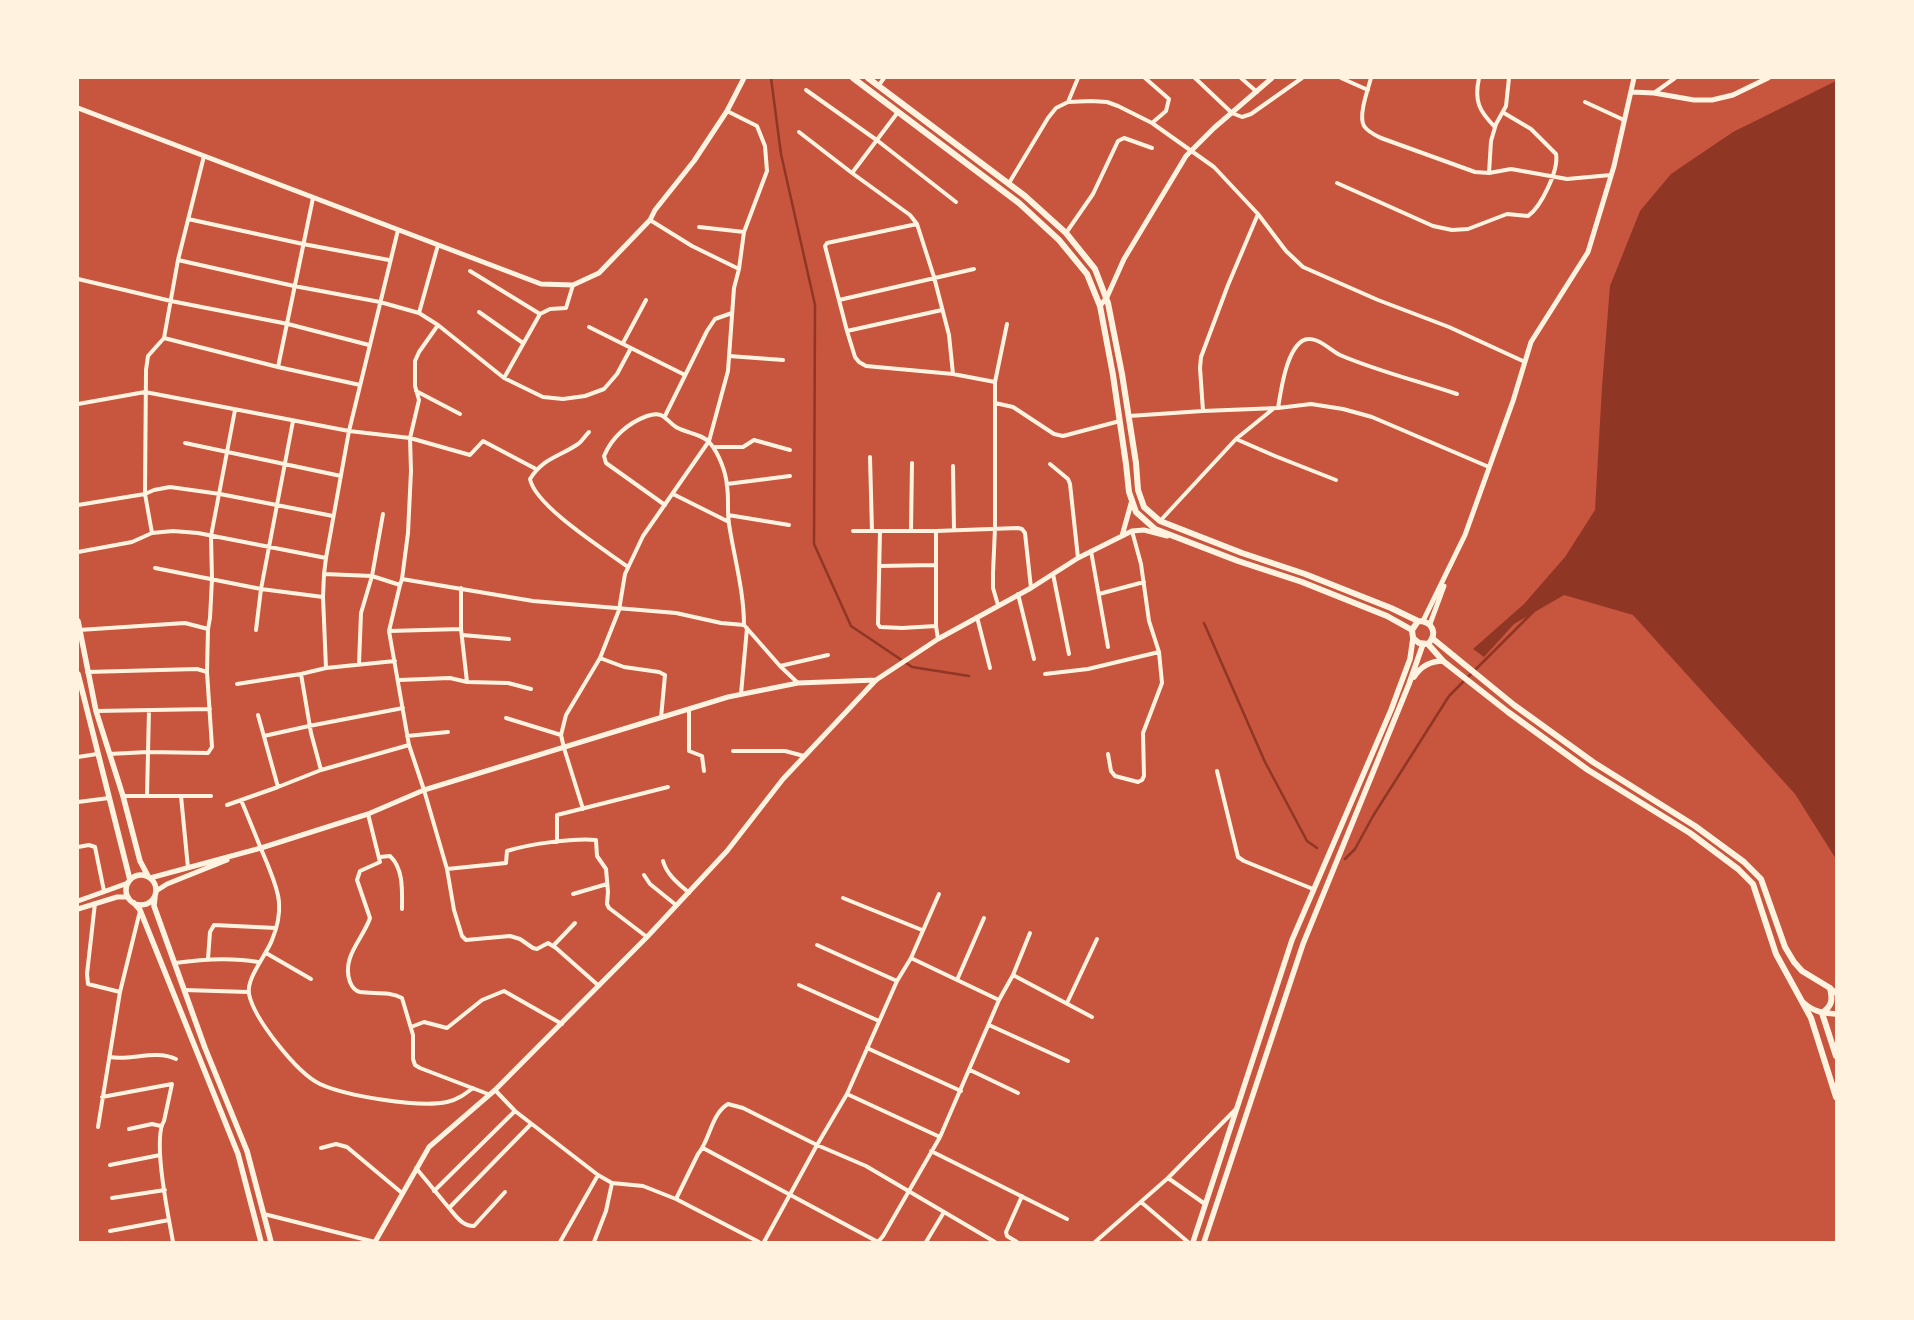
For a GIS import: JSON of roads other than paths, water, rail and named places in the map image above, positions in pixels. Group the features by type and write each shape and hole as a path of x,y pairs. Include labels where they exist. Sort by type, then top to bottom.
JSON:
{"main road":[{"path":"853,78 1019,203 1059,240 1087,274 1100,306 1120,421 1129,492 1136,512 1155,529 1302,582 1387,616 1412,630"},
{"path":"868,78 1025,196 1066,233 1095,269 1107,296 1128,416 1138,490 1144,507 1160,521 1242,553 1305,574 1391,608 1430,624 1433,630 1432,638 1425,644 1303,944 1204,1242"},
{"path":"78,621 96,711 123,796 140,861 156,886 154,906 205,1048 247,1151 271,1242"},
{"path":"1193,1242 1292,940 1391,710 1410,660 1413,638 1412,630 1420,621"},
{"path":"1413,638 1425,644 1443,661 1508,712 1588,770 1690,833 1738,869 1753,884 1776,954 1811,1018 1836,1097"},
{"path":"1432,638 1514,705 1585,756 1695,826 1744,862 1761,878 1785,947 1794,962 1802,971 1836,993"},
{"path":"1409,684 1417,672 1424,666 1434,661 1443,661"},
{"path":"78,674 129,882 126,892 140,910 238,1154 261,1242"},
{"path":"129,882 138,876 149,877"},
{"path":"134,903 144,905 156,894"},
{"path":"1822,1013 1830,1007 1830,988"},
{"path":"1803,1003 1812,1010 1836,1014"},
{"path":"1822,1013 1836,1056"}],"street":[{"path":"78,108 541,284 573,285 599,273 650,220 655,210 694,161 727,111 744,78"},
{"path":"879,86 884,78"},
{"path":"1068,102 1078,78"},
{"path":"1145,78 1168,99 1166,111 1152,123"},
{"path":"1195,78 1232,113 1242,117 1251,114 1302,78"},
{"path":"1241,78 1257,92"},
{"path":"1100,306 1107,296 1124,259 1190,151 1272,78"},
{"path":"1341,78 1368,90"},
{"path":"1371,78 1364,105 1363,122 1369,132 1476,172 1489,173 1511,170 1567,179 1611,175"},
{"path":"1478,78 1477,98 1479,108 1495,127"},
{"path":"1489,173 1495,127 1504,113 1510,78"},
{"path":"1430,624 1431,617 1465,535 1513,401 1531,342 1588,252 1611,175 1634,78"},
{"path":"1654,93 1675,78"},
{"path":"1631,92 1654,93 1694,100 1712,100 1733,95 1768,78"},
{"path":"806,90 878,141 956,202"},
{"path":"1009,183 1056,108 1068,102 1106,102 1132,112 1152,123 1214,167 1258,214 1286,251 1303,267 1378,300 1449,327 1525,362"},
{"path":"1585,102 1624,120"},
{"path":"583,808 561,735 566,714 600,658 619,610 625,574 643,536 709,441 728,371 734,288 739,269 744,232 767,171 765,146 757,126 727,111"},
{"path":"852,173 898,112"},
{"path":"1337,183 1433,226 1452,230 1468,229 1507,214 1528,216 1535,209 1553,178 1557,158 1555,152 1532,129 1504,113"},
{"path":"799,132 910,215 917,224 934,276 949,335 952,374"},
{"path":"1066,233 1093,194 1118,141 1124,138 1152,148"},
{"path":"152,533 145,494 145,392 148,356 164,338 178,260 204,156"},
{"path":"278,367 313,198"},
{"path":"1203,411 1201,358 1228,285 1258,214"},
{"path":"188,219 302,244 389,260"},
{"path":"650,220 692,246 739,269"},
{"path":"917,224 827,243 825,249 855,356 859,362 866,366 952,374 995,382"},
{"path":"699,227 744,232"},
{"path":"326,668 323,597 326,558 349,431 389,260 398,230"},
{"path":"419,313 438,245"},
{"path":"178,260 294,286 380,302 419,313 438,325 504,378 543,397 563,399 585,396 604,389 617,374 631,348"},
{"path":"839,300 934,276 974,269"},
{"path":"470,271 540,314"},
{"path":"78,279 171,301 288,324 369,345"},
{"path":"504,378 540,314 550,309 566,308 573,285"},
{"path":"623,343 646,300"},
{"path":"847,330 942,310"},
{"path":"479,312 523,343"},
{"path":"665,416 707,332 715,320 732,313"},
{"path":"998,605 994,588 995,382 1007,324"},
{"path":"438,325 415,361 418,400 410,438 411,471 408,533 402,580 389,632 409,745 447,869 454,910 463,939 479,940 510,936 520,939 533,948 537,948 545,943 553,946 599,986"},
{"path":"589,326 685,376"},
{"path":"164,338 278,367 360,385"},
{"path":"1278,408 1283,379 1293,352 1301,341 1308,338 1341,355 1457,394"},
{"path":"729,356 783,360"},
{"path":"416,391 460,414"},
{"path":"78,404 145,392 349,431 410,438 470,455 483,441 536,469"},
{"path":"995,404 1013,407 1054,434 1063,436 1120,421"},
{"path":"1128,416 1273,409 1311,404 1343,409 1372,417 1489,468"},
{"path":"1160,521 1236,439 1273,409"},
{"path":"109,754 148,752 208,753 212,747 207,672 212,580 211,536 235,410"},
{"path":"666,505 606,463 604,456 608,446 623,429 653,414 665,416 675,427 709,441 720,461 727,484 728,522 746,627 741,694"},
{"path":"256,630 260,589 293,421"},
{"path":"589,432 578,444 547,460 536,469 530,479 531,486 556,514 628,567"},
{"path":"1236,439 1336,480"},
{"path":"713,447 742,447 754,440 790,450"},
{"path":"185,443 341,476"},
{"path":"870,457 872,531"},
{"path":"911,531 912,464"},
{"path":"1050,464 1070,484 1078,558"},
{"path":"953,466 954,530"},
{"path":"727,484 790,476"},
{"path":"78,505 145,494 170,487 220,494 333,516"},
{"path":"673,494 728,522"},
{"path":"1122,536 1132,500"},
{"path":"359,664 361,613 372,576 382,514"},
{"path":"728,516 789,525"},
{"path":"853,531 936,531 1018,528 1024,533 1031,588"},
{"path":"264,1214 375,1242 429,1147 488,1094 495,1090 648,937 728,851 783,779 876,680 938,639 1031,588 1078,558 1132,531 1144,530 1185,541"},
{"path":"78,552 132,542 152,533 172,531 211,536 326,558"},
{"path":"880,531 878,624 880,627 902,628 936,626"},
{"path":"936,531 936,626 938,639"},
{"path":"1108,754 1111,771 1115,776 1138,782 1142,780 1144,776 1143,733 1162,682 1159,652 1149,621 1144,582 1132,531"},
{"path":"1420,621 1465,535"},
{"path":"1091,551 1108,647"},
{"path":"879,566 935,565"},
{"path":"155,568 260,589 323,597"},
{"path":"324,574 372,576 400,585"},
{"path":"1053,574 1069,654"},
{"path":"402,580 462,588 533,601 619,610 676,613 746,627 780,666 798,683"},
{"path":"1098,594 1144,582"},
{"path":"462,588 461,629 467,682"},
{"path":"1018,594 1034,660"},
{"path":"977,617 990,668"},
{"path":"79,630 185,623 208,629"},
{"path":"389,632 461,629"},
{"path":"462,635 509,639"},
{"path":"1045,674 1088,669 1159,652"},
{"path":"780,666 828,655"},
{"path":"600,658 624,667 659,672 665,675 661,718"},
{"path":"236,684 301,674 326,668 394,661"},
{"path":"87,672 196,669 207,672"},
{"path":"301,674 310,726 321,770"},
{"path":"399,680 438,677 467,682 508,683 531,689"},
{"path":"149,877 261,848 368,814 424,790 741,694 798,683 876,680"},
{"path":"264,736 403,708"},
{"path":"96,711 210,709"},
{"path":"689,709 689,751 702,756 704,771"},
{"path":"147,796 149,710"},
{"path":"258,715 278,787"},
{"path":"506,718 561,735"},
{"path":"407,736 448,732"},
{"path":"227,805 321,770 409,745"},
{"path":"732,751 784,750 804,756"},
{"path":"78,757 97,754"},
{"path":"1217,771 1238,857 1244,862 1313,889"},
{"path":"557,842 557,815 668,786"},
{"path":"123,796 211,796"},
{"path":"181,796 188,868"},
{"path":"78,802 109,798"},
{"path":"241,800 276,886 279,902 276,928 272,940 266,953 258,962 248,992 254,1008 287,1058 302,1072 320,1084 357,1096 421,1103 446,1103 458,1099 473,1088"},
{"path":"368,814 380,862 360,872 357,880 370,918 353,950 348,964 348,977 354,989 359,992 392,994 402,998 413,1035 413,1059 415,1065 488,1094"},
{"path":"447,869 506,863 507,851 521,847 557,842 597,841 597,856 605,865 607,904 609,908 648,937"},
{"path":"78,847 89,845 95,848 104,891"},
{"path":"156,894 167,884 253,850"},
{"path":"380,857 390,856 394,860 402,882 402,909"},
{"path":"664,861 669,875 688,893"},
{"path":"644,875 650,884 676,905"},
{"path":"78,901 129,882"},
{"path":"573,894 607,884"},
{"path":"764,1242 847,1094 897,981 911,958 939,894"},
{"path":"78,909 117,897 128,897"},
{"path":"843,898 922,930"},
{"path":"95,903 87,974 88,984 120,992"},
{"path":"98,1127 120,992 140,910"},
{"path":"957,980 984,918"},
{"path":"553,946 575,923"},
{"path":"208,959 210,932 214,925 276,928"},
{"path":"703,1148 878,1242 940,1137 1030,933"},
{"path":"1066,1004 1097,938"},
{"path":"817,945 897,981"},
{"path":"266,953 311,979"},
{"path":"911,958 999,1000"},
{"path":"175,963 208,959 258,962"},
{"path":"1013,975 1092,1017"},
{"path":"799,985 879,1021"},
{"path":"184,990 248,992"},
{"path":"411,1027 424,1022 447,1028 482,1000 504,991 562,1024"},
{"path":"989,1025 1068,1061"},
{"path":"868,1048 961,1092"},
{"path":"110,1057 120,1059 157,1055 176,1059"},
{"path":"970,1070 1018,1093"},
{"path":"102,1097 172,1084 164,1121 160,1126 160,1155 173,1242"},
{"path":"495,1090 515,1111 598,1175 612,1183 643,1186 676,1199 759,1242"},
{"path":"847,1094 940,1137"},
{"path":"676,1199 698,1154 703,1148 718,1114 723,1106 728,1104 743,1108 817,1145 866,1166 995,1242"},
{"path":"1095,1242 1168,1178 1237,1108"},
{"path":"434,1191 515,1111"},
{"path":"129,1129 152,1124 160,1126"},
{"path":"449,1208 532,1124"},
{"path":"321,1148 336,1144 347,1147 402,1193"},
{"path":"931,1151 1067,1219"},
{"path":"110,1165 160,1155"},
{"path":"416,1168 449,1208 468,1226 474,1226 505,1192"},
{"path":"560,1242 598,1175"},
{"path":"1168,1178 1205,1204"},
{"path":"594,1242 606,1211 612,1183"},
{"path":"112,1198 165,1190"},
{"path":"1017,1242 1007,1236 1006,1232 1022,1196"},
{"path":"1141,1202 1188,1242"},
{"path":"926,1242 944,1212"},
{"path":"110,1231 169,1220"}],"waterway":[{"path":"771,78 781,154 815,305 814,544 851,626 912,667 969,676"},
{"path":"1345,859 1355,849 1373,816 1449,696 1534,611"},
{"path":"1204,623 1265,762 1307,841 1317,848"}]}
